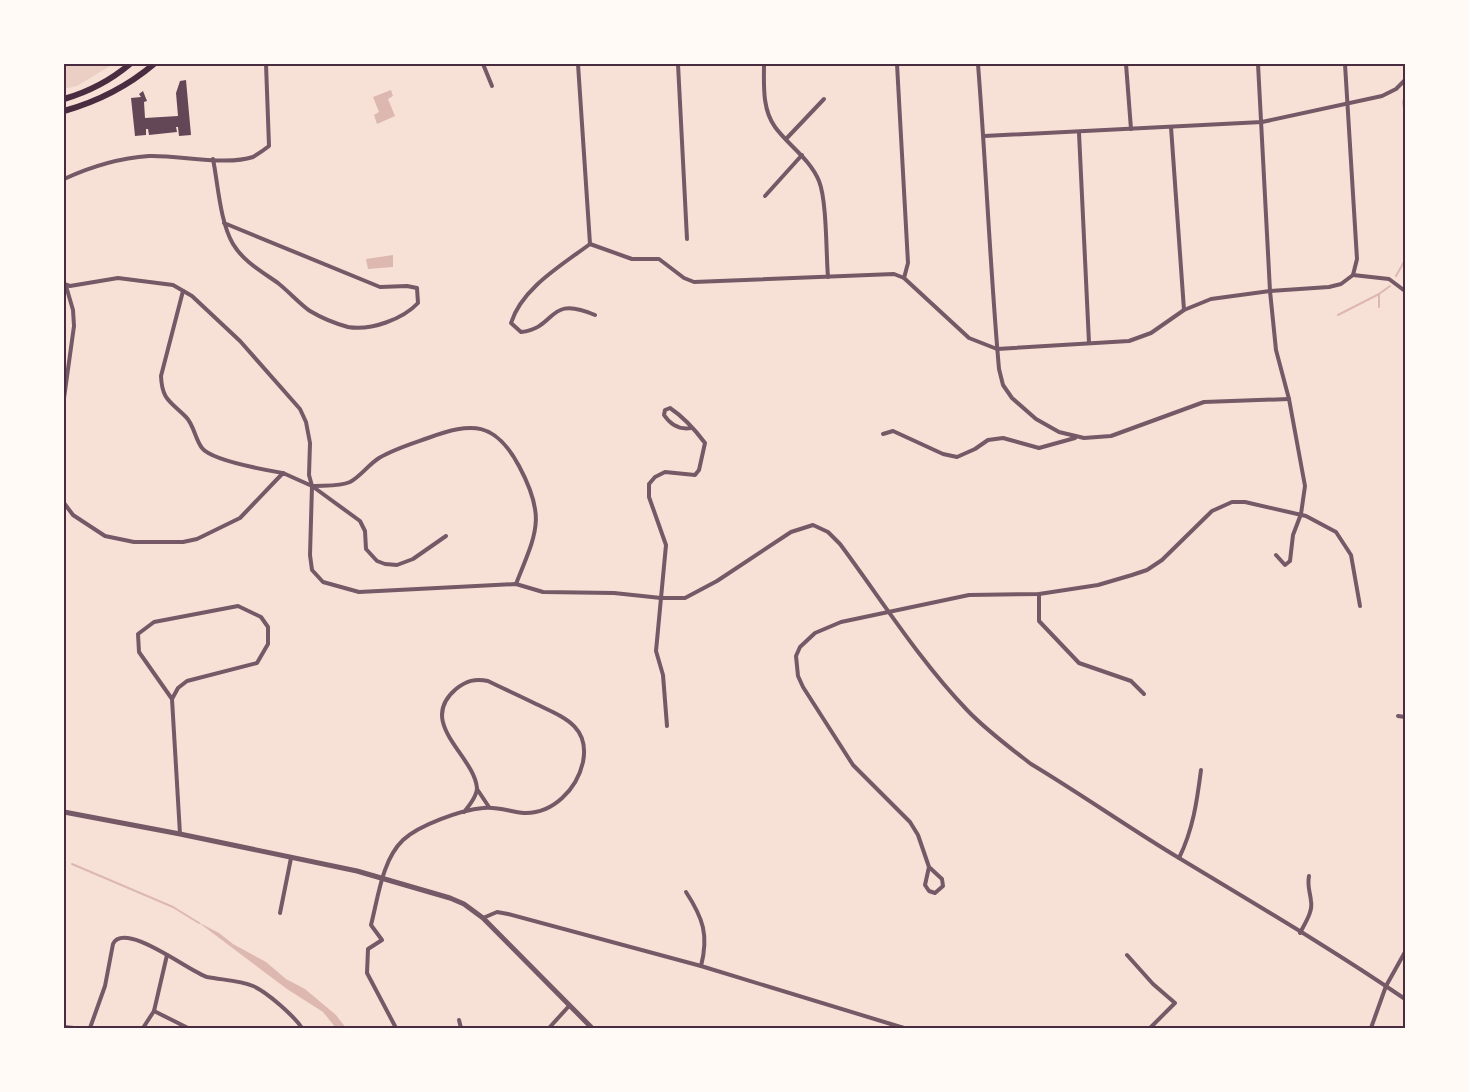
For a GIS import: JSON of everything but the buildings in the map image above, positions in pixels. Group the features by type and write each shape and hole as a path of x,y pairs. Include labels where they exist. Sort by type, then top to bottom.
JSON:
{"main road":[{"path":"64,99 78,95 106,81 130,64"},
{"path":"64,111 85,105 114,91 154,64"}],"street":[{"path":"64,179 126,159 165,156 244,159 254,156 269,146 266,64"},
{"path":"483,64 492,86"},
{"path":"578,64 590,244"},
{"path":"678,64 687,238"},
{"path":"764,64 764,94 768,114 775,128 802,156 820,182 828,277"},
{"path":"897,64 908,263 904,278"},
{"path":"978,64 984,136 986,217 1002,385 1012,398 1036,419 1059,432 1078,437"},
{"path":"1126,64 1131,129"},
{"path":"1258,64 1270,291 1276,350 1289,398 1305,486 1301,514 1293,536 1290,561 1285,565 1276,554"},
{"path":"590,244 632,259 659,259 684,278 694,282 894,274 904,278 969,338 997,348 1129,341 1151,333 1184,310 1211,299 1270,291 1329,288 1341,284 1353,275 1357,259 1345,64"},
{"path":"984,136 1078,133 1262,122 1382,96 1396,89 1405,80"},
{"path":"786,139 824,99"},
{"path":"1171,127 1184,310"},
{"path":"1078,133 1089,343"},
{"path":"765,196 802,156"},
{"path":"213,159 224,223 232,243 249,264 295,296 308,310 349,327 369,326 396,319 410,311 418,303 417,288 407,286 380,287 224,223"},
{"path":"590,244 550,271 514,313 511,322 521,332 530,331 565,307 574,307 595,315"},
{"path":"1353,275 1389,279 1405,291"},
{"path":"64,398 74,326 65,285 118,278 153,281 173,285 192,296 240,341 300,409 306,422 310,443 309,475 312,486 310,555 312,570 323,582 359,592 516,584 543,592 614,593 676,599 696,594 790,532 813,525 828,532 840,544 937,676 968,711 1002,741 1031,764 1300,933 1320,942 1405,999"},
{"path":"183,291 161,376 162,389 167,401 188,418 202,449 238,464 283,473 312,486 360,521 365,531 366,549 377,561 385,564 397,565 413,559 446,536"},
{"path":"883,434 893,431 943,454 957,457 976,449 988,440 1003,438 1039,448 1078,437 1111,436 1204,402 1289,398"},
{"path":"667,726 665,720 663,675 656,651 666,545 649,497 649,484 655,476 665,472 696,475 699,470 705,443 691,428 676,412 670,408 665,410 664,415 673,425 684,429 691,428"},
{"path":"312,486 341,485 350,482 377,459 394,450 454,428 477,427 491,432 506,445 515,459 530,488 537,509 534,538 516,584"},
{"path":"64,503 73,516 105,536 134,542 184,542 196,539 240,518 283,473"},
{"path":"929,867 925,885 929,891 935,893 943,886 942,878 929,867 918,835 910,822 853,765 798,676 796,665 800,647 815,633 841,622 969,595 1039,594 1098,585 1147,570 1171,552 1212,511 1232,502 1245,502 1301,514 1326,525 1336,532 1345,543 1353,563 1360,606"},
{"path":"1039,594 1039,621 1079,663 1131,681 1144,694"},
{"path":"172,699 178,688 186,681 257,663 268,644 268,627 261,617 238,606 154,622 138,634 139,652 172,699 180,834"},
{"path":"396,1028 366,973 368,949 382,940 371,925 382,879 394,850 402,840 419,829 464,812 489,807 517,812 536,812 562,798 571,790 583,762 582,741 579,732 567,719 488,681 478,679 466,682 455,690 448,698 442,716 443,725 472,775 477,789 489,807"},
{"path":"1398,716 1405,717"},
{"path":"1179,858 1188,839 1195,816 1201,770"},
{"path":"464,812 471,804 477,789"},
{"path":"64,812 291,858 382,879 450,898 464,904 483,918 592,1028"},
{"path":"280,913 291,858"},
{"path":"1300,933 1310,912 1312,902 1307,886 1309,876"},
{"path":"686,892 697,908 704,927 706,946 701,966"},
{"path":"483,918 497,912 508,914 701,966 904,1028"},
{"path":"90,1028 105,986 113,944 117,938 122,936 137,939 206,976 253,986 297,1020 302,1028"},
{"path":"1371,1028 1386,986 1405,952"},
{"path":"1127,955 1153,984 1175,1003 1150,1028"},
{"path":"143,1028 154,1011 167,956"},
{"path":"549,1028 569,1006"},
{"path":"154,1011 188,1028"},
{"path":"459,1020 461,1028"},
{"path":"64,1027 74,1028"}],"shaded area":[{"path":"64,64 113,64 77,86 64,89"},
{"path":"391,90 393,96 388,99 395,116 377,124 374,115 379,112 373,97"},
{"path":"393,255 393,267 368,269 366,259"},
{"path":"198,922 266,962 286,979 305,989 336,1015 346,1028 336,1028 323,1012 287,989"}],"waterway":[{"path":"1405,95 1403,102 1405,115"},
{"path":"1396,276 1405,260"},
{"path":"1379,307 1379,294 1390,286"},
{"path":"1338,315 1379,294"},
{"path":"72,864 173,907 199,923"}]}
